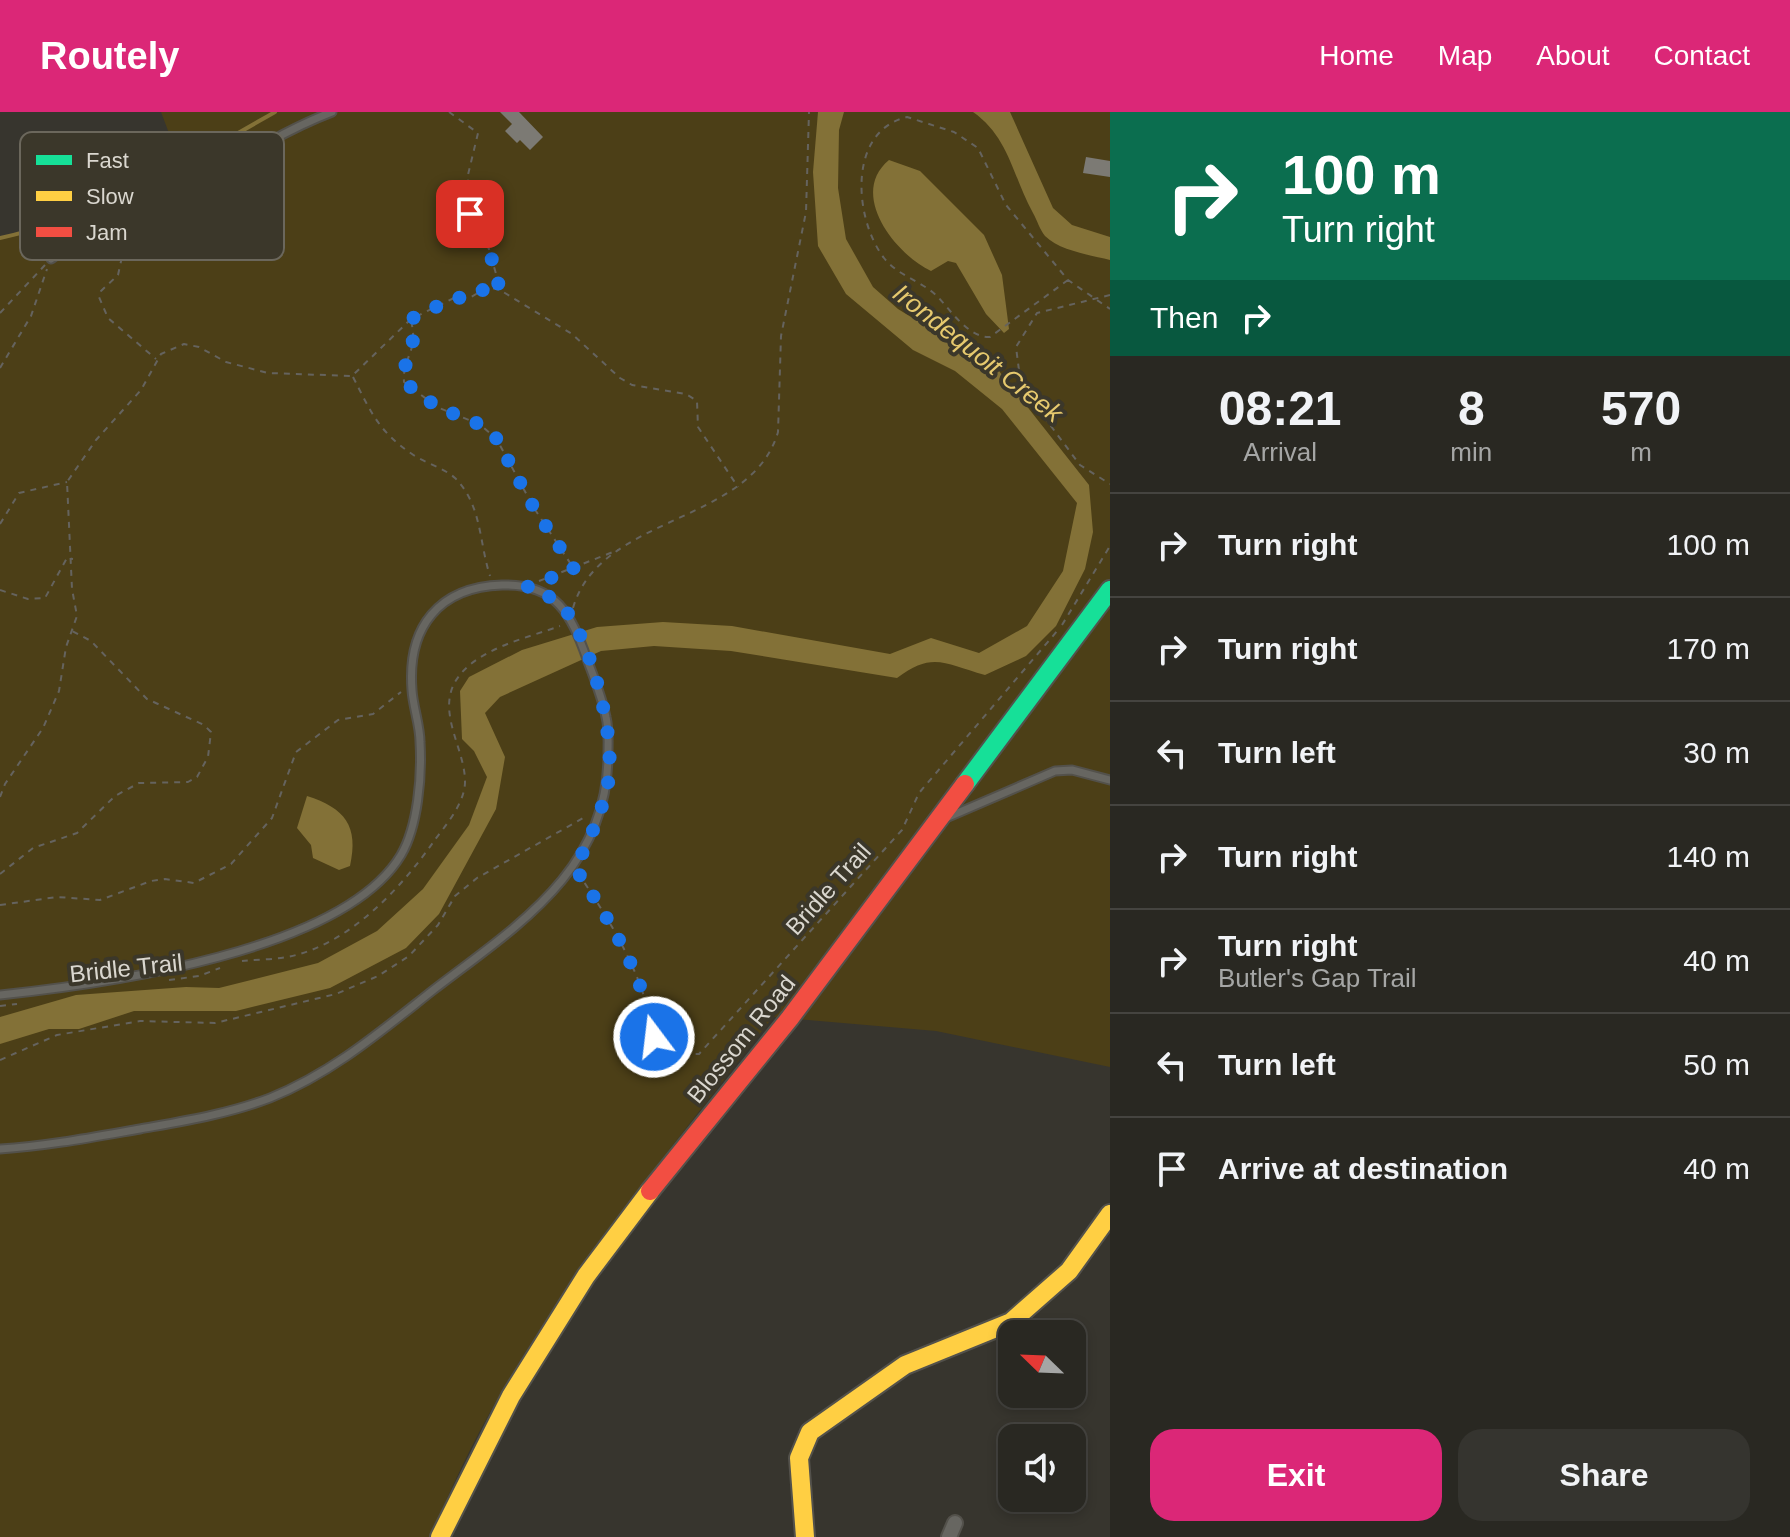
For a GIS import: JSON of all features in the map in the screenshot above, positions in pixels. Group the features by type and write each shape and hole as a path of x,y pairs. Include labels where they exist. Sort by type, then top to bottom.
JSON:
{"street":[{"name":"Blossom Road","path":"440,1537 511,1396 586,1276 669,1166 790,1018 1110,590"},
{"path":"805,1537 799,1458 801,1447 810,1432 905,1365 1011,1322 1069,1271 1110,1214"}],"lane":[{"path":"284,134 332,112"},
{"path":"0,995 197,963 273,942 359,897 401,856 413,824 421,744 411,684 414,645 438,608 455,593 494,586 527,587 544,593 572,619 608,722 608,780 601,807 575,868 546,900 357,1050 314,1078 235,1110 110,1134 0,1149"},
{"path":"936,821 1055,771 1072,770 1110,780"}],"path":[{"path":"449,112 478,133 467,179 476,197 470,214 489,249 500,290"},
{"path":"237,962 295,955 316,948 376,909 405,882 452,816 464,788 465,778 452,729 450,691 455,681 475,662 498,649 572,619 580,591 598,569 623,548 665,521 738,487 766,459 778,432 781,336 806,212 809,112"},
{"path":"1068,280 993,335 985,338 973,331 932,292 892,266 874,241 861,201 864,170 871,146 893,123 914,118 971,142 984,157 1006,205 1068,280 1110,309"},
{"path":"0,313 50,260"},
{"path":"0,368 31,316 51,260"},
{"path":"121,260 118,275 101,291 99,297 108,318 157,360"},
{"path":"0,797 5,784 43,728 59,691 77,616 72,589 67,482 96,440 141,390 157,360 170,348 184,344 199,347 226,362 268,373 352,376 411,319 454,298 471,297 488,287 500,290 572,334 632,385 672,390 697,401 698,427 738,487"},
{"path":"1110,295 1037,313 1016,347 1021,386 1080,465 1110,484"},
{"path":"411,319 415,344 403,372 404,382 437,407 479,424 496,438 534,508 574,569"},
{"path":"352,376 378,427 412,454 454,477 467,495 481,525 494,586"},
{"path":"0,524 19,493 67,482"},
{"name":"Bridle Trail","path":"575,868 628,951 650,1010 654,1037 687,1054 699,1054 902,830 919,793 1058,630 1110,546"},
{"path":"527,587 623,548"},
{"path":"0,590 28,599 45,598 62,564 67,558 73,559"},
{"path":"0,874 33,848 77,833 115,796 139,783 188,782 197,777 208,757 211,732 204,725 147,699 91,641 72,630"},
{"path":"0,905 74,896 100,900 151,881 165,879 194,883 231,864 272,818 296,752 338,720 373,714 411,684"},
{"path":"0,1060 57,1035 140,1021 215,1023 336,994 378,976 409,956 438,925 455,896 477,878 601,807"},
{"name":"Bridle Trail","path":"167,980 199,976 228,965"},
{"path":"0,1006 18,1003"}],"shaded area":[{"path":"161,112 1110,112 1110,1067 936,1031 773,1017 629,1202 539,1330 462,1466 431,1537 0,1537 0,238 20,234 20,260 284,260 284,132 169,132"},
{"path":"818,112 844,112 839,130 838,188 846,239 873,287 898,309 999,371 1089,485 1093,532 1085,569 1056,626 1026,656 985,675 940,662 920,665 897,678 731,651 654,646 601,651 500,697 485,713 505,757 496,809 439,914 406,948 330,988 236,1011 134,1011 79,1029 49,1029 0,1044 0,1017 76,995 186,987 219,988 318,963 377,931 423,889 469,825 487,777 474,751 462,739 460,691 469,677 522,650 597,627 663,622 732,626 890,654 931,638 979,653 1027,626 1063,571 1077,503 1002,409 955,371 913,350 846,294 818,246 813,172"},
{"path":"973,112 1010,112 1053,208 1072,225 1110,237 1110,260 1067,249 1045,236 1003,145"},
{"path":"889,160 920,171 984,235 1002,275 1009,329 1004,333 986,314 956,263 948,261 931,271 903,251 881,222 873,189 878,174"},
{"path":"307,796 331,806 346,820 352,840 350,866 339,870 313,858 311,845 297,828"}],"building":[{"path":"500,112 519,112 543,137 530,150 520,140 517,143 505,131 512,124"},
{"path":"1086,157 1110,161 1110,177 1083,173"}],"waterway":[{"path":"240,132 275,112"},
{"path":"0,238 20,233"}],"traffic: fast":[{"path":"965,784 1110,590"}],"traffic: slow":[{"path":"440,1537 511,1396 586,1276 650,1191"},
{"path":"805,1537 799,1458 810,1432 905,1365 1011,1322 1069,1271 1110,1214"}],"traffic: jam":[{"path":"650,1191 790,1018 965,784"}],"route":[{"path":"470,214 489,249 500,290 488,287 471,297 454,298 411,319 415,344 403,372 404,382 437,407 489,430 574,569 527,587 544,593 571,617 595,677 608,722 608,780 589,842 575,868 628,951 650,1010 654,1037"}],"water label":[{"name":"Irondequoit Creek","path":"978,353"}]}
